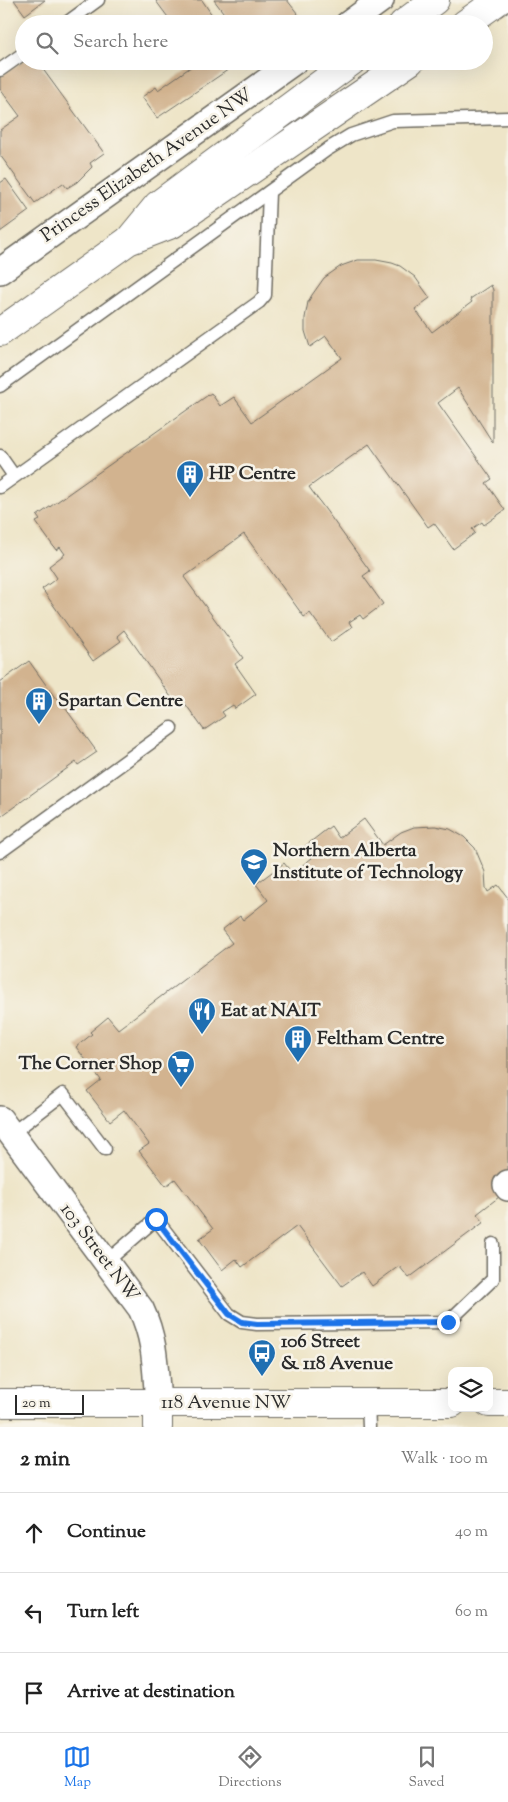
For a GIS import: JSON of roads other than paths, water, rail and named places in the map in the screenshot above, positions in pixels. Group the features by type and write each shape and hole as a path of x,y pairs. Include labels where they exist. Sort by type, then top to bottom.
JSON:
{"main road":[{"path":"415,15 435,0"},
{"path":"481,13 508,13"},
{"name":"Princess Elizabeth Avenue NW","path":"128,242 158,205 340,70"},
{"name":"Princess Elizabeth Avenue NW","path":"0,332 128,242 172,224 397,70"},
{"name":"118 Avenue NW","path":"0,1403 158,1415 368,1415 448,1404"},
{"path":"493,1403 508,1403"}],"street":[{"path":"360,15 381,0"},
{"name":"Princess Elizabeth Avenue NW","path":"0,271 282,70"},
{"name":"103 Street NW","path":"5,1126 141,1308 149,1326 154,1348 158,1415"},
{"path":"508,1183 506,1185 508,1188"}],"lane":[{"path":"77,15 98,0"},
{"path":"0,70 15,59"},
{"path":"0,386 328,149 351,135 394,121 508,118"},
{"path":"0,487 259,302 265,295 269,192"},
{"path":"0,456 14,476"},
{"path":"0,852 172,728"},
{"path":"5,1126 63,1094 105,1149"},
{"path":"106,1262 156,1219 229,1314 242,1322 257,1324 448,1322 493,1279 493,1244"}],"place":[{"name":"HP Centre","path":"190,498"},
{"name":"Spartan Centre","path":"39,725"},
{"name":"Northern Alberta Institute of Technology","path":"254,886"},
{"name":"Eat at NAIT","path":"202,1035"},
{"name":"Feltham Centre","path":"298,1063"},
{"name":"The Corner Shop","path":"181,1088"},
{"name":"106 Street & 118 Avenue","path":"262,1377"}]}
